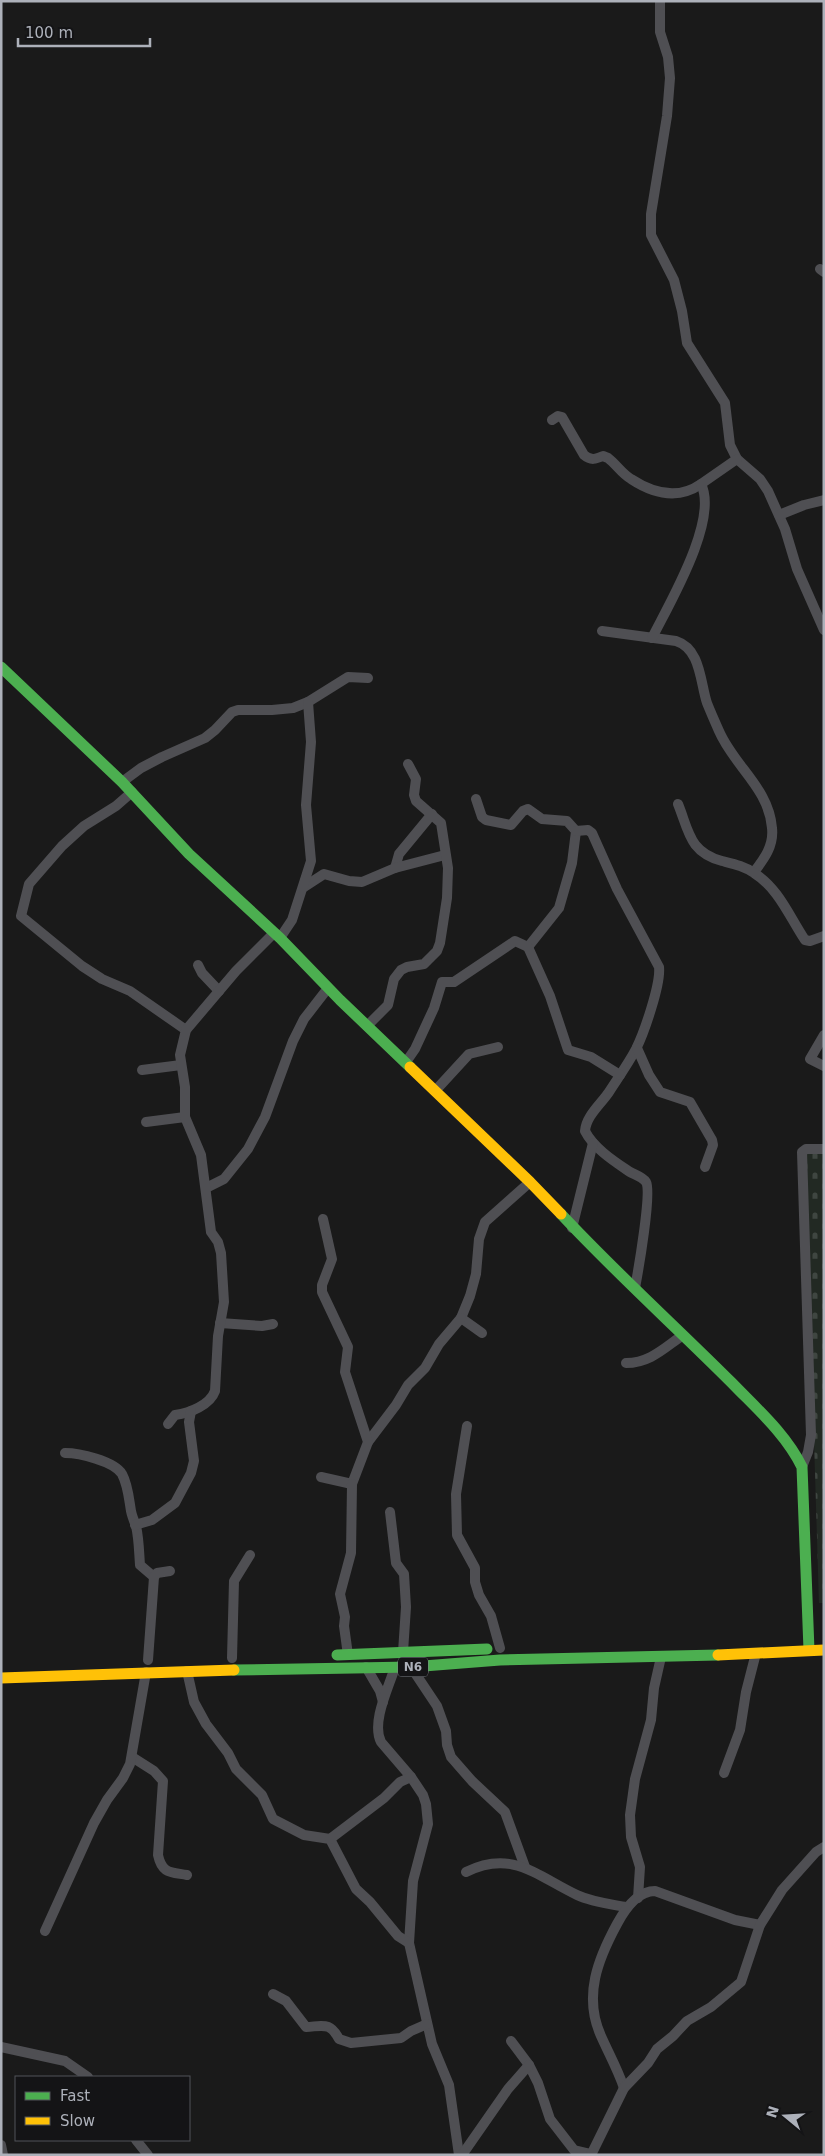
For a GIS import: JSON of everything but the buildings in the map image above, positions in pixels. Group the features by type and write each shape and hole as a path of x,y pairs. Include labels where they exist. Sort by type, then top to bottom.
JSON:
{"main road":[{"path":"1,667 122,782 189,854 277,936 367,1026 530,1182 572,1228 777,1429 795,1452 802,1467 805,1643"},
{"name":"N6","path":"1,1678 146,1672 411,1667 500,1660 756,1653 824,1638"},
{"name":"N6","path":"805,1643 824,1650"},
{"name":"N6","path":"328,1655 665,1644"},
{"path":"135,1661 152,1660"},
{"path":"1,1667 116,1662"}],"street":[{"path":"660,1 660,32 668,57 670,78 667,116 651,214 651,235 674,280 687,342 725,403 730,445 737,459 760,479 779,515 798,569 824,630"},
{"path":"552,420 558,416 562,418 584,455 588,458 595,459 603,456 608,458 631,479 643,485 673,494 684,494 737,459"},
{"path":"652,638 679,585 700,534 706,504 701,484"},
{"path":"779,515 804,505 824,500"},
{"path":"602,631 684,644 689,649 698,666 707,702 720,734 730,752 767,802 773,828 770,847 754,872"},
{"path":"122,782 141,768 205,738 232,712 238,710 282,710 308,702 348,677 368,678"},
{"path":"168,1424 175,1416 191,1411 212,1398 215,1391 220,1323 224,1302 221,1253 218,1242 211,1232 201,1155 185,1116 185,1087 180,1056 186,1030 219,991 292,920 304,887 311,861 306,805 311,742 308,702"},
{"path":"367,1026 388,1004 394,979 401,970 407,966 424,964 437,951 442,936 447,898 448,868 441,823 416,801 414,795 416,779 408,764"},
{"path":"132,792 116,806 84,826 57,851 29,884 21,916 82,966 102,979 130,991 186,1030"},
{"path":"476,799 482,817 486,820 511,825 526,809 542,819 568,820 576,831 572,864 559,908 528,946"},
{"path":"678,804 688,834 695,847 706,856 736,863 754,872 776,892 805,940 810,941 824,936"},
{"path":"395,868 399,854 432,814"},
{"path":"576,831 588,830 592,833 617,889 659,967 659,978 652,1006 636,1048 585,1127 586,1134 593,1143 611,1159 646,1182 648,1189 635,1288"},
{"path":"304,887 324,874 349,881 362,882 395,868 446,855"},
{"path":"406,1062 415,1050 434,1008 442,982 454,982 515,941 528,946 550,996 568,1050 591,1057 620,1075"},
{"path":"198,965 202,973 219,991"},
{"path":"206,1188 224,1179 248,1149 263,1122 293,1041 304,1019 328,988"},
{"path":"824,1035 810,1059 824,1066"},
{"path":"435,1091 469,1054 498,1047"},
{"path":"636,1048 649,1075 660,1092 690,1102 708,1133 713,1145 705,1168"},
{"path":"142,1070 181,1065"},
{"path":"146,1122 185,1116"},
{"path":"572,1228 584,1173 593,1143"},
{"path":"802,1467 808,1452 811,1435 802,1152 806,1149 824,1149"},
{"path":"348,1655 344,1626 345,1617 340,1594 351,1553 352,1484 368,1442 396,1405 408,1385 425,1368 439,1344 461,1318 476,1274 479,1239 486,1222 530,1182"},
{"path":"323,1219 332,1258 322,1285 322,1292 348,1347 345,1372 368,1442"},
{"path":"461,1318 482,1333"},
{"path":"220,1323 262,1326 272,1324"},
{"path":"626,1363 640,1363 648,1360 683,1335"},
{"path":"135,1525 152,1520 176,1503 191,1473 194,1461 189,1422 191,1411"},
{"path":"468,1426 456,1494 456,1535 475,1568 475,1582 479,1595 491,1616 500,1648"},
{"path":"65,1453 75,1452 99,1460 119,1470 129,1494 140,1564 154,1577"},
{"path":"320,1478 352,1484"},
{"path":"390,1512 396,1562 404,1574 406,1607 403,1652"},
{"path":"233,1658 234,1582 250,1555"},
{"path":"152,1660 154,1577 157,1572 170,1571"},
{"path":"724,1773 740,1730 746,1692 756,1653"},
{"path":"638,1898 640,1867 631,1837 630,1815 635,1779 651,1720 654,1688 661,1657"},
{"path":"366,1667 380,1690 383,1702"},
{"path":"396,1667 383,1702 377,1727 378,1736 423,1795 428,1824 413,1881 409,1943 432,2044 449,2085 460,2155"},
{"path":"411,1667 437,1706 451,1757 472,1781 505,1812 525,1868"},
{"path":"186,1671 194,1702 206,1724 228,1753 236,1769 262,1795 273,1819 304,1835 330,1839 384,1798 400,1782 411,1777"},
{"path":"45,1931 94,1822 107,1800 124,1778 132,1757 146,1672"},
{"path":"132,1757 154,1770 163,1781 158,1855 160,1864 169,1872 187,1875"},
{"path":"330,1839 356,1889 370,1902 398,1936 409,1943"},
{"path":"511,2041 529,2065 538,2083 550,2119 574,2150 591,2154 624,2088 648,2063 657,2048 673,2036 687,2021 711,2006 742,1982 760,1925 782,1890 816,1852 824,1847"},
{"path":"466,1872 481,1864 511,1863 590,1900 626,1907"},
{"path":"624,2088 615,2063 601,2036 592,2004 599,1959 626,1907 648,1891 656,1891 735,1920 760,1925"},
{"path":"273,1994 286,2001 306,2027 327,2025 334,2030 339,2040 351,2043 401,2038 427,2024"},
{"path":"1,2047 65,2061 87,2076"},
{"path":"460,2155 529,2065"},
{"path":"137,2141 148,2155"},
{"path":"1,2145 4,2155"}],"green space":[{"path":"805,1145 824,1145 824,1603 819,1603"}],"traffic: fast":[{"path":"1,667 122,782 189,854 280,938 340,1000 410,1067"},
{"path":"561,1214 761,1412 788,1444 802,1467 809,1650"},
{"path":"337,1655 487,1649"},
{"path":"234,1670 411,1667 500,1660 718,1655"}],"traffic: slow":[{"path":"410,1067 561,1214"},
{"path":"718,1655 824,1650"},
{"path":"1,1678 234,1670"}]}
